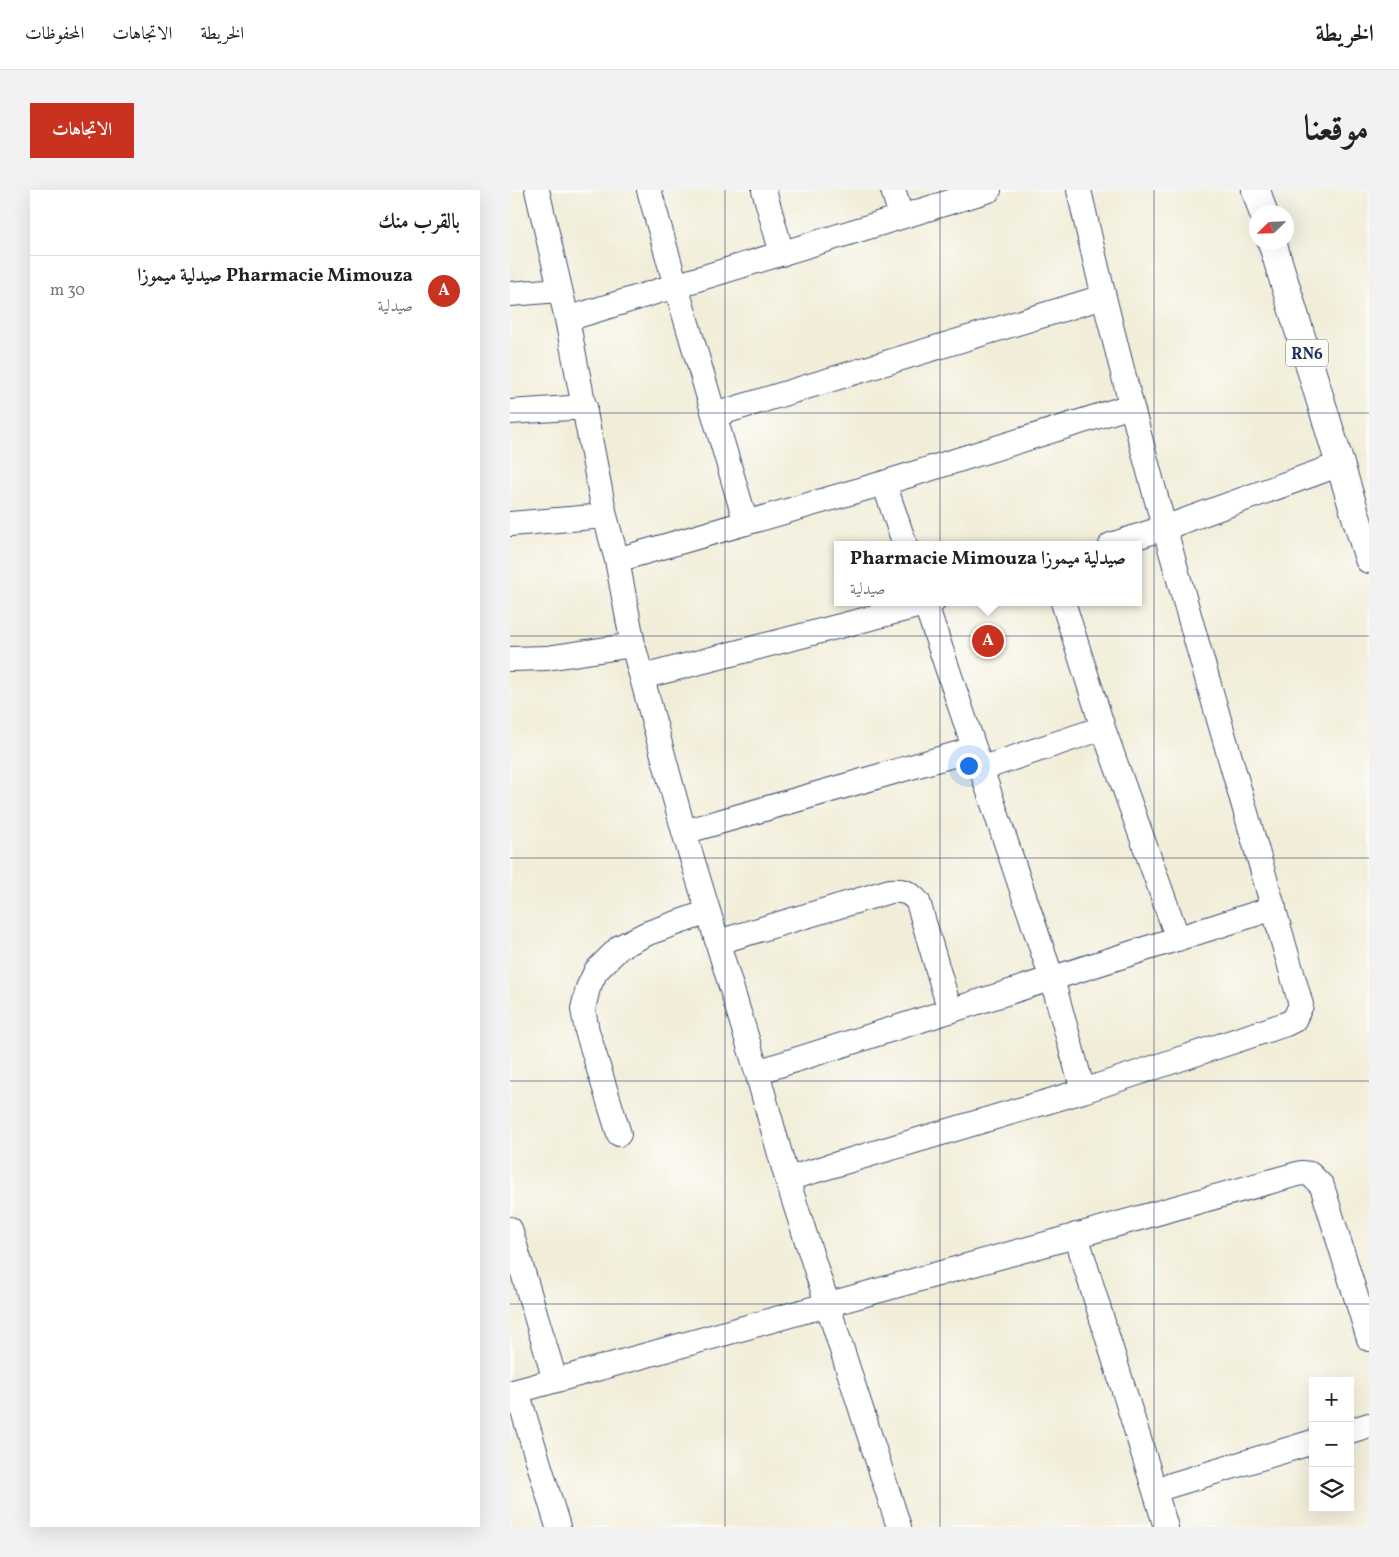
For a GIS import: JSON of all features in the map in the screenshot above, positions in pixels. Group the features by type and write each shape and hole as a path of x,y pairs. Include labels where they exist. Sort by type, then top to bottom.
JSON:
{"main road":[{"path":"1256,190 1261,205"},
{"name":"RN6","path":"1274,250 1369,559"}],"street":[{"path":"537,190 586,407 605,516 617,560 633,644 684,832 757,1072 787,1179 899,1527"},
{"path":"649,190 746,523"},
{"path":"764,190 782,254"},
{"path":"893,190 901,216"},
{"path":"567,319 988,190"},
{"path":"787,1179 1083,1091 1286,1024 1294,1020 1301,1005 1164,528 1103,297 1079,190"},
{"path":"510,294 559,290"},
{"path":"714,415 1103,297"},
{"path":"617,560 884,483 1131,406"},
{"path":"510,412 586,407"},
{"path":"1123,541 1341,464"},
{"path":"884,483 905,541"},
{"path":"510,524 605,516"},
{"path":"642,677 916,606"},
{"path":"929,606 977,759 1052,979 1083,1091"},
{"path":"1064,606 1103,728 1178,939"},
{"path":"510,659 546,658 633,644"},
{"path":"684,832 1103,728"},
{"path":"718,942 890,891 902,890 911,894 918,902 950,1011"},
{"path":"757,1072 1274,908"},
{"path":"619,1134 587,1030 583,1009 588,988 596,971 620,947 648,933 708,912"},
{"path":"558,1527 514,1392 1301,1173 1310,1174 1322,1186 1369,1339"},
{"path":"1076,1235 1166,1527"},
{"path":"512,1243 555,1380"},
{"path":"1354,1429 1369,1425"},
{"path":"1155,1490 1309,1443"}],"place":[{"name":"Pharmacie Mimouza صيدلية ميموزا","path":"988,641"}]}
